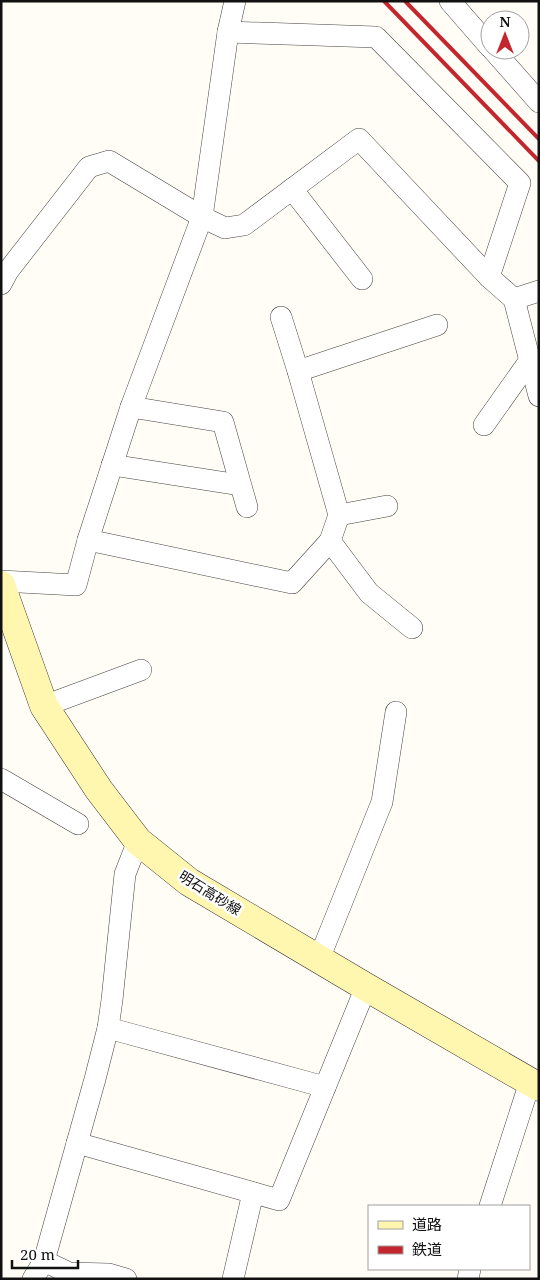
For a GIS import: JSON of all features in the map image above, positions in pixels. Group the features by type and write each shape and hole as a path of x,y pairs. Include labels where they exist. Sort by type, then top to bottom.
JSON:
{"main road":[{"name":"明石高砂線","path":"1,585 44,706 100,790 138,841 189,882 534,1084"}],"street":[{"path":"1,581 76,585 88,540 131,407 202,217 228,32 236,1"},
{"path":"452,2 480,34"},
{"path":"228,32 376,37 520,183 490,277"},
{"path":"502,60 539,102"},
{"path":"1,284 8,271 89,167 109,161 202,217 226,228 244,225 359,139 490,277 514,299 539,396"},
{"path":"292,189 362,278"},
{"path":"514,299 539,291"},
{"path":"88,540 292,583 330,541 338,515 281,317"},
{"path":"298,371 437,325"},
{"path":"484,424 530,360"},
{"path":"131,407 223,422 246,507"},
{"path":"112,464 240,485"},
{"path":"338,515 387,506"},
{"path":"330,541 370,593 412,628"},
{"path":"44,706 141,670"},
{"path":"319,958 382,802 396,712"},
{"path":"1,779 78,824"},
{"path":"126,1279 109,1274 38,1270 77,1143 108,1028 125,874 138,841"},
{"path":"77,1143 279,1200 366,987"},
{"path":"108,1028 325,1087"},
{"path":"490,1205 534,1084"},
{"path":"233,1279 253,1193"}],"railway":[{"path":"384,1 539,161"},
{"path":"405,1 539,139"}]}
